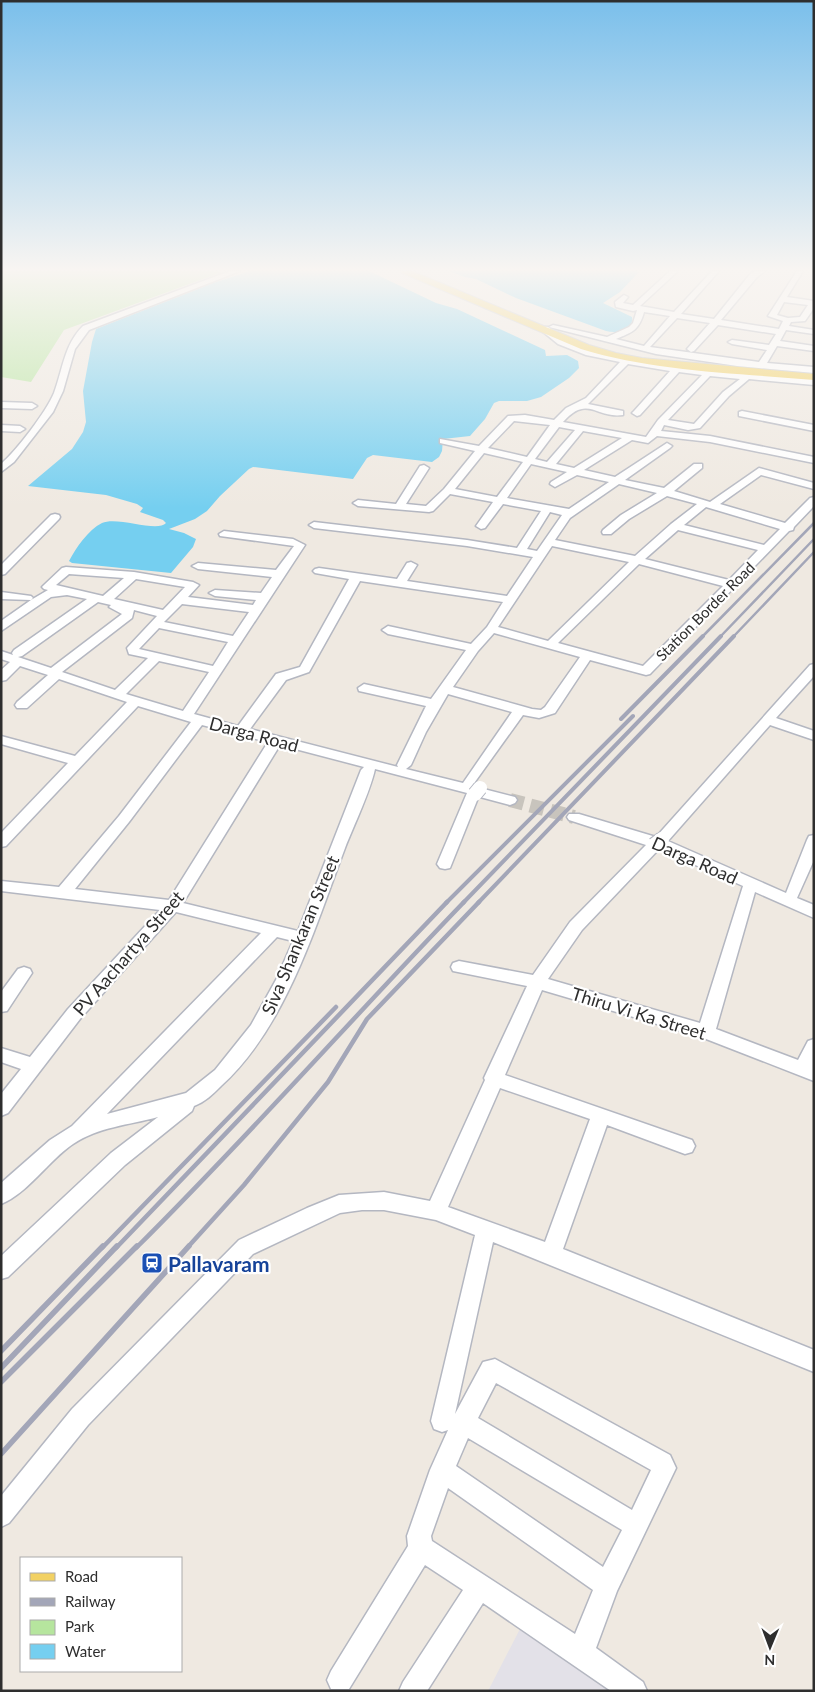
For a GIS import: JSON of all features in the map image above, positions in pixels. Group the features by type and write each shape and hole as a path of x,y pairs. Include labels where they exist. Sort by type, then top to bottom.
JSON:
{"main road":[{"path":"599,350 614,356 642,361 814,377"},
{"path":"609,350 649,358 814,371"}],"street":[{"path":"1,469 10,463 58,394 67,359 72,350"},
{"path":"581,350 626,361 709,372 814,382"},
{"path":"651,350 762,366 814,371"},
{"path":"762,366 770,350"},
{"path":"481,526 498,500 556,424 570,410 589,400 626,361"},
{"path":"608,367 618,369"},
{"path":"638,413 664,381 678,368"},
{"path":"358,503 429,509 448,491 482,449 511,418 581,428 608,429 630,437 648,440 655,433 661,422 709,372"},
{"path":"661,422 688,427 697,426 726,394 748,376"},
{"path":"1,405 32,406"},
{"path":"580,405 620,413"},
{"path":"742,414 814,428"},
{"path":"1,428 20,429"},
{"path":"550,465 581,428"},
{"path":"655,433 710,439 814,460"},
{"path":"555,484 630,437"},
{"path":"443,441 666,492 789,528"},
{"path":"404,765 434,704 474,648 491,629 566,516 667,446"},
{"path":"606,532 625,517 666,492 698,466"},
{"path":"399,507 424,468"},
{"path":"550,645 636,560 675,526 759,471 814,486"},
{"path":"448,491 570,513"},
{"name":"Station Border Road","path":"491,629 646,671 789,528 814,500"},
{"path":"520,551 548,509"},
{"path":"1,572 55,517"},
{"path":"314,525 540,554"},
{"path":"675,526 767,550"},
{"path":"62,894 124,819 193,718 216,670 300,545 298,543 224,534"},
{"path":"548,542 636,560 731,584"},
{"path":"198,566 279,574"},
{"path":"400,583 411,566"},
{"path":"22,705 57,671 128,615 129,612 100,600 48,587 66,570 134,576 193,585 181,600 133,648 133,651 216,670"},
{"path":"319,571 510,600"},
{"path":"1,677 18,657 134,576"},
{"path":"242,731 282,676 286,673 299,673 305,669 356,577"},
{"path":"1,627 48,594 54,592 165,614"},
{"path":"215,592 265,597"},
{"path":"1,606 6,596 27,598"},
{"path":"181,600 257,609"},
{"path":"156,624 236,640"},
{"path":"388,630 474,648"},
{"path":"1,647 18,657"},
{"path":"445,689 520,710 545,714 550,710 588,654"},
{"name":"Darga Road","path":"1,655 18,657 117,695 193,718 305,748 511,797 475,789"},
{"path":"117,695 156,657"},
{"path":"436,1211 536,982 576,926 658,842 811,675"},
{"path":"364,688 434,704"},
{"path":"1,842 135,701"},
{"path":"445,864 475,789 520,710"},
{"path":"768,720 814,736"},
{"path":"1,740 78,761"},
{"name":"PV Aachartya Street","path":"1,1108 74,1014 173,906 276,740"},
{"path":"305,748 327,747 404,765 475,789 492,801"},
{"path":"305,748 316,757 368,770 475,789"},
{"name":"Siva Shankaran Street","path":"1,1195 44,1156 76,1132 117,1119 161,1110 198,1096 227,1068 256,1034 276,1000 303,938 368,770"},
{"name":"Darga Road","path":"658,842 578,814 667,846 814,912"},
{"path":"590,827 658,842 814,903"},
{"path":"793,894 814,840"},
{"path":"658,842 748,890 814,918"},
{"path":"1,886 173,906 303,938"},
{"path":"706,1032 748,890"},
{"path":"76,1132 273,930"},
{"name":"Thiru Vi Ka Street","path":"459,967 536,982 706,1032 808,1072"},
{"path":"1,1006 24,973"},
{"path":"808,1072 814,1046"},
{"path":"1,1055 35,1066"},
{"path":"493,1078 685,1146"},
{"path":"1,1270 118,1159 198,1096"},
{"path":"551,1254 601,1115"},
{"path":"1,1515 80,1417 246,1247 339,1204 384,1201 436,1211 551,1254 814,1360"},
{"path":"340,1680 421,1548 420,1536 442,1470 453,1421 486,1230"},
{"path":"453,1421 491,1370 495,1370 662,1463 664,1468 608,1585 581,1653"},
{"path":"453,1421 637,1526"},
{"path":"442,1470 608,1585"},
{"path":"421,1548 581,1653 634,1691"},
{"path":"412,1691 479,1587"}],"shaded area":[{"path":"522,1625 614,1691 488,1691"}],"green space":[{"path":"1,350 51,350 31,382 1,377"}],"water":[{"path":"91,350 545,350 546,356 567,355 578,361 579,368 569,378 541,397 527,401 499,401 494,403 485,419 470,436 443,439 442,451 439,457 432,462 373,455 367,458 353,479 253,467 249,469 207,511 195,519 169,529 196,539 193,547 171,573 72,563 69,561 79,545 92,530 102,523 117,521 146,526 161,526 166,523 163,520 140,512 143,508 137,504 106,495 28,486 72,449 83,432 86,422 83,391"}],"tunnel":[{"path":"510,800 574,817"}],"railway":[{"path":"702,637 814,523"},
{"path":"720,637 814,539"},
{"path":"733,637 814,552"},
{"path":"621,719 703,636"},
{"path":"463,903 721,636"},
{"path":"478,903 734,636"},
{"path":"447,902 633,716"},
{"path":"116,1248 447,902"},
{"path":"136,1248 219,1163 464,902"},
{"path":"187,1248 244,1185 328,1082 367,1019 479,902"},
{"path":"102,1248 336,1007"},
{"path":"1,1351 103,1246"},
{"path":"1,1368 117,1246"},
{"path":"1,1382 137,1246"},
{"path":"1,1454 189,1246"}],"place":[{"name":"Pallavaram","path":"152,1263"}]}
